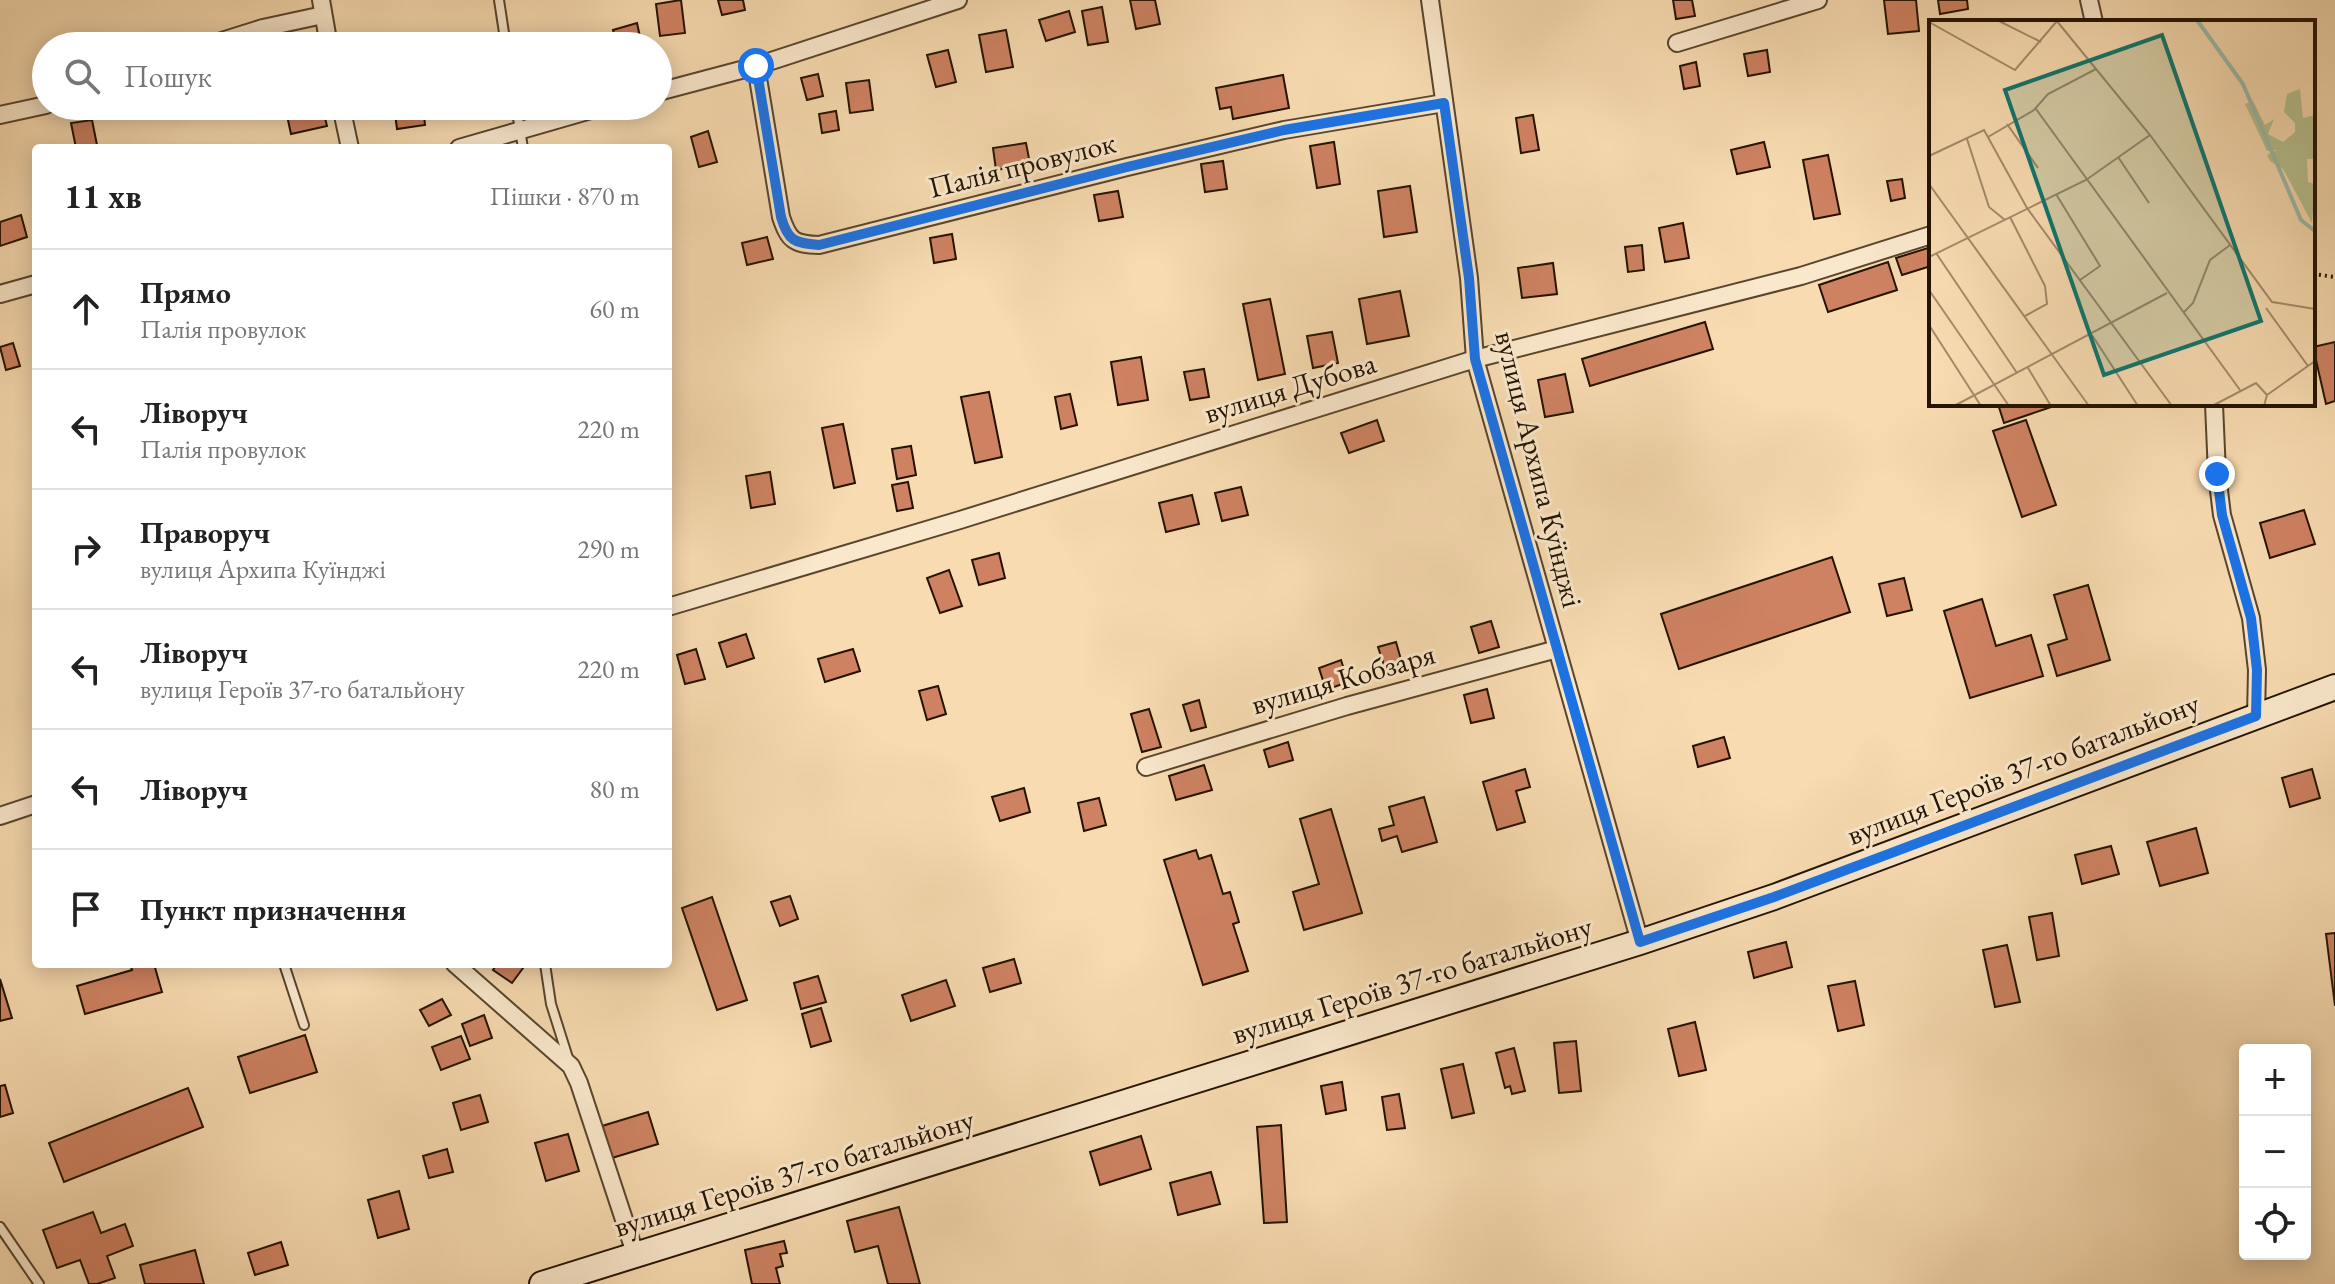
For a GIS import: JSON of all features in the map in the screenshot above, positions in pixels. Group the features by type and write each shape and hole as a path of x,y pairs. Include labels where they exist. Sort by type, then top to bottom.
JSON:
{"street":[{"path":"672,88 756,66 958,0"},
{"name":"вулиця Архипа Куїнджі","path":"1430,0 1469,278 1475,359 1640,942"},
{"path":"1677,43 1818,0"},
{"path":"2089,0 2094,20"},
{"path":"250,32 322,7 326,32"},
{"name":"Палія провулок","path":"756,66 781,217 789,237 806,245 819,245 1284,130 1444,103"},
{"path":"0,115 32,108"},
{"path":"344,120 349,144"},
{"path":"472,144 553,120"},
{"name":"вулиця Дубова","path":"672,606 960,520 1475,359 1801,276 1929,236"},
{"path":"0,294 32,285"},
{"path":"2214,406 2222,515 2251,618 2257,670 2256,716"},
{"name":"вулиця Кобзаря","path":"1146,767 1347,706 1557,649"},
{"name":"вулиця Героїв 37-го батальйону","path":"542,1284 1640,942 1774,897 2335,687"},
{"path":"0,816 32,805"},
{"path":"460,968 571,1066 636,1256"}],"lane":[{"path":"499,0 504,32"},
{"path":"518,120 522,144"},
{"path":"285,968 304,1025"},
{"path":"546,968 551,1004 571,1066"},
{"path":"0,1227 39,1284"}],"path":[{"path":"2315,274 2335,277"}],"building":[{"path":"681,0 685,33 660,32 656,4"},
{"path":"718,0 743,0 745,10 722,15"},
{"path":"1130,0 1155,0 1160,24 1136,29"},
{"path":"1673,0 1692,0 1695,16 1676,19"},
{"path":"1884,0 1916,0 1919,31 1888,34"},
{"path":"1938,0 1967,0 1968,9 1940,14"},
{"path":"1102,7 1108,42 1088,45 1082,11"},
{"path":"1069,11 1075,32 1046,41 1039,20"},
{"path":"637,23 639,32 614,32"},
{"path":"1006,30 1013,67 986,72 979,35"},
{"path":"948,50 956,82 936,87 927,55"},
{"path":"1767,50 1770,72 1748,76 1744,54"},
{"path":"1696,62 1700,86 1684,89 1680,66"},
{"path":"818,74 823,96 807,100 801,78"},
{"path":"1283,75 1289,108 1233,119 1231,107 1220,109 1216,88"},
{"path":"869,80 873,110 850,113 846,83"},
{"path":"836,111 839,130 822,133 819,114"},
{"path":"1533,115 1539,150 1521,153 1516,118"},
{"path":"92,120 97,144 75,144 71,123"},
{"path":"288,120 326,120 327,126 291,134"},
{"path":"396,120 424,120 425,125 397,129"},
{"path":"708,131 717,162 699,167 691,137"},
{"path":"1334,142 1340,184 1317,188 1310,146"},
{"path":"1764,142 1770,167 1737,174 1731,150"},
{"path":"1026,143 1030,164 996,170 993,148"},
{"path":"1828,155 1840,214 1814,219 1803,160"},
{"path":"1223,161 1227,189 1205,192 1201,164"},
{"path":"1902,179 1905,198 1891,201 1887,181"},
{"path":"1410,186 1417,232 1384,237 1378,191"},
{"path":"1118,191 1123,217 1099,221 1094,195"},
{"path":"21,215 27,237 0,246 0,222"},
{"path":"1683,223 1689,258 1665,262 1659,228"},
{"path":"952,234 956,259 934,263 930,238"},
{"path":"767,237 773,259 747,265 742,243"},
{"path":"1642,245 1644,270 1628,272 1625,247"},
{"path":"1929,248 1929,267 1902,275 1896,258"},
{"path":"1888,262 1897,290 1828,312 1819,285"},
{"path":"1553,263 1557,294 1522,298 1518,268"},
{"path":"1400,291 1409,336 1367,344 1359,299"},
{"path":"1270,299 1285,374 1258,380 1243,304"},
{"path":"1705,322 1713,349 1590,386 1582,359"},
{"path":"1332,332 1338,363 1313,368 1307,336"},
{"path":"2335,342 2335,401 2326,404 2315,356 2315,347"},
{"path":"13,343 20,366 6,370 0,347"},
{"path":"1141,357 1148,400 1118,405 1111,362"},
{"path":"1204,369 1209,397 1190,400 1184,372"},
{"path":"1565,374 1573,412 1545,417 1538,380"},
{"path":"989,392 1002,457 975,463 961,397"},
{"path":"1070,394 1077,425 1061,429 1055,397"},
{"path":"1999,406 2054,406 2004,423"},
{"path":"1377,420 1384,441 1349,453 1341,433"},
{"path":"2026,420 2056,505 2022,517 1993,431"},
{"path":"843,424 855,483 834,488 822,428"},
{"path":"911,446 916,475 897,479 892,449"},
{"path":"770,472 775,504 751,508 746,476"},
{"path":"908,482 913,508 897,511 892,485"},
{"path":"1241,487 1248,515 1222,521 1215,493"},
{"path":"1192,495 1199,524 1166,532 1159,503"},
{"path":"2304,510 2315,544 2270,558 2260,523"},
{"path":"999,553 1005,578 979,585 972,560"},
{"path":"1832,557 1850,612 1679,669 1661,614"},
{"path":"949,570 962,606 940,613 927,578"},
{"path":"1904,578 1912,610 1887,616 1879,584"},
{"path":"2088,585 2110,660 2057,676 2048,645 2067,639 2054,595"},
{"path":"1982,599 1996,646 2031,635 2043,676 1970,698 1944,611"},
{"path":"1491,621 1499,647 1479,653 1471,627"},
{"path":"746,634 754,658 727,667 719,643"},
{"path":"1396,642 1402,663 1385,668 1378,647"},
{"path":"696,649 705,679 685,684 677,655"},
{"path":"853,649 860,671 825,682 818,659"},
{"path":"1341,660 1348,682 1326,690 1319,668"},
{"path":"938,686 946,714 927,720 919,691"},
{"path":"1487,689 1494,718 1471,723 1464,695"},
{"path":"1199,700 1206,727 1191,731 1183,705"},
{"path":"1149,709 1161,747 1142,752 1131,714"},
{"path":"1724,737 1730,758 1698,767 1693,746"},
{"path":"1288,742 1293,760 1269,767 1264,750"},
{"path":"1204,765 1212,790 1176,800 1169,776"},
{"path":"1525,769 1530,787 1516,791 1525,822 1497,830 1483,782"},
{"path":"2312,769 2320,798 2290,807 2282,778"},
{"path":"1024,788 1030,812 1000,821 992,797"},
{"path":"1424,797 1437,842 1402,852 1397,836 1382,841 1379,829 1394,825 1389,807"},
{"path":"1099,798 1106,825 1084,831 1078,803"},
{"path":"1331,809 1362,913 1304,930 1293,892 1319,884 1300,819"},
{"path":"2196,828 2208,873 2160,886 2147,842"},
{"path":"2111,846 2119,874 2082,884 2075,855"},
{"path":"1196,850 1199,859 1211,855 1223,894 1230,892 1239,922 1233,924 1248,971 1203,985 1164,860"},
{"path":"790,896 798,919 780,926 771,902"},
{"path":"712,897 747,1000 717,1010 682,908"},
{"path":"2052,913 2059,956 2037,960 2029,917"},
{"path":"2335,933 2335,1006 2326,934"},
{"path":"1786,942 1792,967 1754,978 1748,952"},
{"path":"2007,945 2020,1002 1995,1007 1983,950"},
{"path":"1014,959 1021,983 990,992 983,968"},
{"path":"155,968 162,992 85,1014 77,986 132,970"},
{"path":"494,968 523,968 512,983"},
{"path":"818,976 826,1002 801,1009 794,983"},
{"path":"0,979 12,1018 0,1021"},
{"path":"946,980 955,1006 911,1021 902,995"},
{"path":"1855,981 1864,1025 1838,1031 1828,986"},
{"path":"442,999 451,1015 429,1026 420,1010"},
{"path":"821,1008 831,1041 811,1047 802,1014"},
{"path":"484,1015 492,1038 470,1046 462,1024"},
{"path":"1695,1022 1706,1070 1679,1076 1668,1029"},
{"path":"305,1035 317,1072 250,1093 238,1057"},
{"path":"461,1036 470,1059 441,1070 432,1047"},
{"path":"1576,1041 1581,1091 1559,1093 1554,1043"},
{"path":"1514,1048 1525,1091 1512,1094 1510,1086 1505,1088 1496,1053"},
{"path":"1463,1064 1474,1113 1452,1118 1441,1069"},
{"path":"1342,1082 1346,1110 1326,1114 1321,1086"},
{"path":"5,1085 13,1113 0,1117 0,1086"},
{"path":"188,1088 203,1127 64,1182 49,1143"},
{"path":"1399,1094 1405,1128 1387,1130 1382,1097"},
{"path":"480,1095 488,1122 461,1130 453,1103"},
{"path":"648,1112 658,1144 612,1158 602,1126"},
{"path":"1281,1125 1287,1222 1264,1223 1257,1127"},
{"path":"568,1134 579,1171 546,1181 535,1143"},
{"path":"1141,1136 1151,1169 1100,1185 1090,1152"},
{"path":"447,1149 453,1172 429,1178 423,1156"},
{"path":"1211,1172 1220,1204 1178,1215 1170,1183"},
{"path":"399,1191 409,1229 378,1238 368,1200"},
{"path":"899,1207 920,1284 888,1284 878,1246 855,1252 847,1221"},
{"path":"93,1212 101,1233 125,1224 133,1246 107,1256 115,1278 89,1284 80,1260 57,1268 43,1230"},
{"path":"784,1241 787,1253 780,1254 783,1266 776,1268 780,1284 752,1284 745,1250"},
{"path":"281,1242 288,1265 255,1275 248,1253"},
{"path":"195,1250 204,1284 145,1284 140,1265"}],"route":[{"path":"756,66 781,217 789,237 806,245 819,245 1284,130 1444,103 1469,278 1475,359 1640,942 1774,897 2256,716 2257,670 2251,618 2222,515 2217,474"}]}
